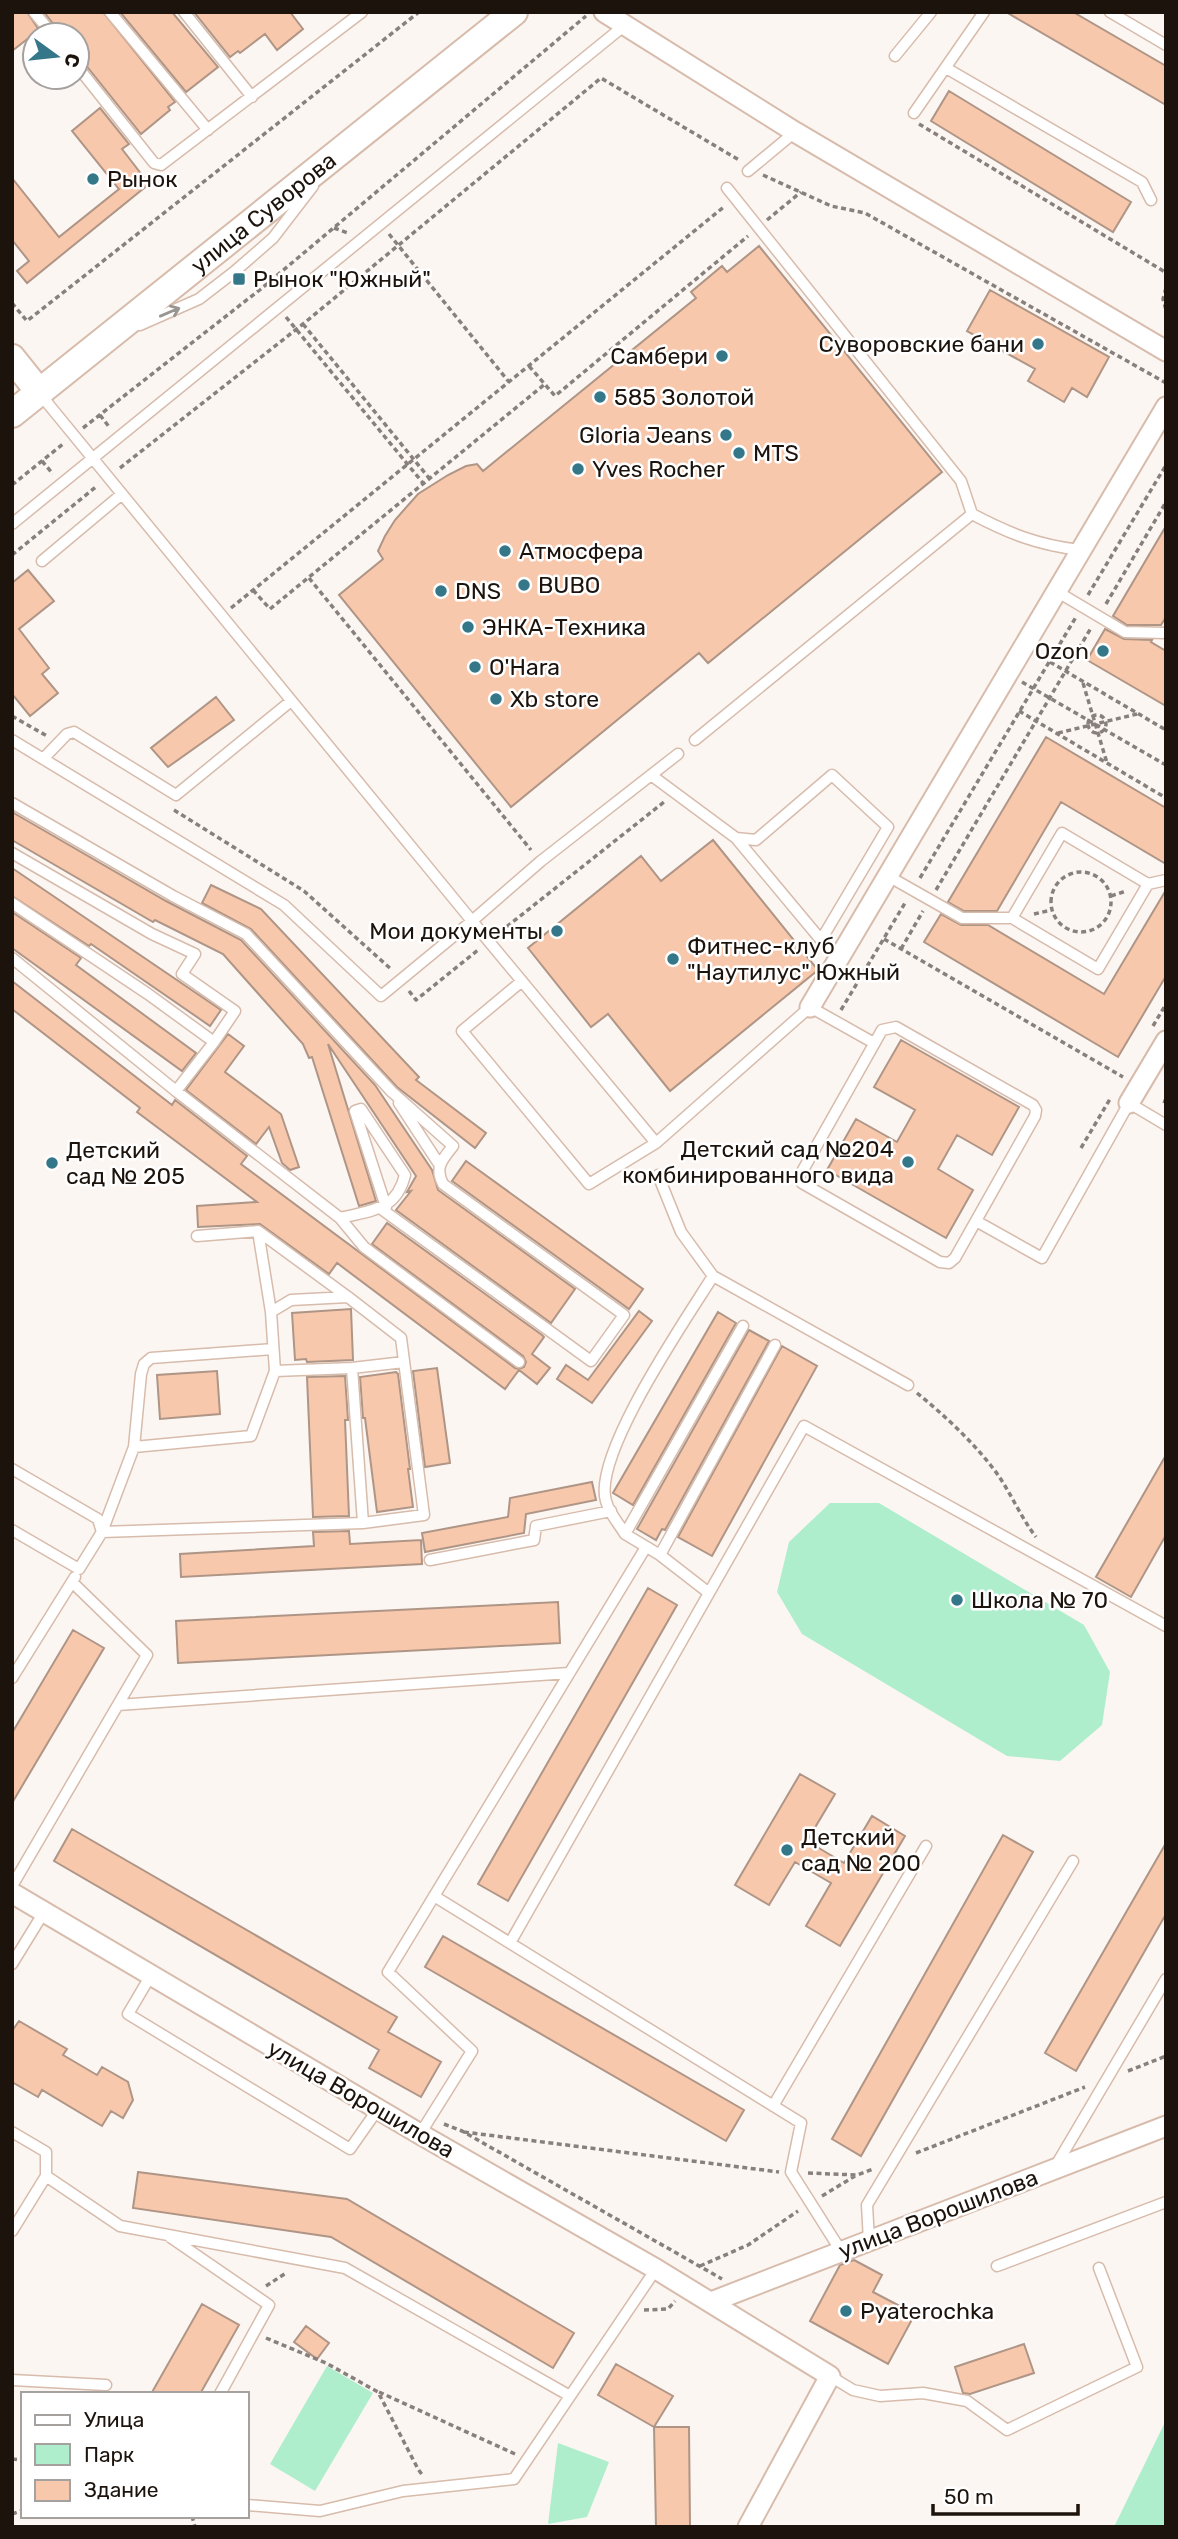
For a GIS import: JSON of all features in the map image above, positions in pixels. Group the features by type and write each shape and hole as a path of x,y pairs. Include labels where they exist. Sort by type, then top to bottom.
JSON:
{"main road":[{"name":"улица Суворова","path":"12,414 514,12"},
{"path":"12,358 40,393"}],"street":[{"path":"604,12 795,132 1166,351"},
{"path":"810,1007 1166,407"},
{"path":"1129,1103 1166,1041"},
{"name":"улица Ворошилова","path":"12,1894 656,2269 830,2376"},
{"name":"улица Ворошилова","path":"711,2302 1166,2126"},
{"path":"748,2527 830,2376"}],"lane":[{"path":"110,12 208,130"},
{"path":"184,12 252,97"},
{"path":"91,83 157,164 163,164 362,12"},
{"path":"895,56 930,12"},
{"path":"914,113 984,12"},
{"path":"1110,12 1166,46"},
{"path":"12,524 94,460 625,25"},
{"path":"946,68 1142,182 1151,200"},
{"path":"750,169 795,132"},
{"path":"727,188 961,481 972,514 1027,541 1080,550"},
{"path":"40,393 656,1143"},
{"path":"42,561 122,494"},
{"path":"695,740 972,514"},
{"path":"1056,591 1125,632 1166,633"},
{"path":"43,759 67,734 78,733 176,795 291,701"},
{"path":"12,740 284,905 381,996 541,861 678,754"},
{"path":"651,775 736,838 821,940 888,827 832,775 755,840 736,838"},
{"path":"12,803 246,934 392,1092 453,1146 439,1164 438,1174 443,1184 624,1315 591,1361 383,1208 355,1111 361,1109 405,1175 402,1189 383,1208 340,1218"},
{"path":"1012,918 1062,833 1148,884 1166,880"},
{"path":"12,853 152,934 195,954 182,974 235,1011 176,1091"},
{"path":"888,876 962,918 1012,918 1098,969 1148,884"},
{"path":"12,903 148,994 214,1042"},
{"path":"12,958 176,1091 340,1218 364,1247 519,1362"},
{"path":"522,981 462,1031 589,1184 656,1143 810,1007 874,1043"},
{"path":"896,1027 1033,1105 1036,1110 955,1258 948,1263 940,1262 802,1182 799,1177 874,1043 882,1030 896,1027"},
{"path":"392,1092 439,1164"},
{"path":"976,1221 1042,1258 1129,1103 1166,1125"},
{"path":"658,1175 681,1232 713,1276 908,1385"},
{"path":"134,1447 251,1436 275,1371 271,1312 258,1231"},
{"path":"103,1532 363,1523 425,1515 401,1338 258,1231 197,1236"},
{"path":"709,1593 660,1555 625,1534 606,1502 604,1487 632,1406 713,1276"},
{"path":"271,1312 291,1300 348,1297"},
{"path":"625,1534 743,1326"},
{"path":"660,1555 775,1345"},
{"path":"12,1678 17,1659 72,1582 103,1532 134,1447 144,1364 151,1358 273,1349"},
{"path":"275,1371 352,1368 404,1362"},
{"path":"352,1368 363,1523"},
{"path":"510,1943 804,1426 1166,1626"},
{"path":"12,1469 97,1519 103,1532"},
{"path":"430,1560 534,1540 536,1526 611,1511"},
{"path":"12,1530 79,1570"},
{"path":"420,2134 472,2052 388,1972 646,1546"},
{"path":"12,1886 147,1655 72,1582"},
{"path":"118,1705 569,1673"},
{"path":"774,2106 926,1846"},
{"path":"869,2241 867,2205 1073,1861"},
{"path":"434,1896 801,2123 791,2172 841,2251"},
{"path":"12,1964 44,1912"},
{"path":"151,1975 128,2014 350,2149 378,2109"},
{"path":"1053,2171 1166,1979"},
{"path":"12,2132 46,2152 46,2176 12,2231"},
{"path":"46,2176 120,2226 345,2268 570,2396"},
{"path":"998,2266 1166,2202"},
{"path":"167,2235 269,2305 221,2392"},
{"path":"830,2376 853,2390 880,2396 923,2393 967,2401 1007,2430 1137,2368 1099,2268"},
{"path":"248,2505 320,2511 403,2491 514,2479 656,2269"},
{"path":"12,2380 106,2385"}],"path":[{"path":"12,303 27,321 419,12"},
{"path":"12,485 262,288 590,12"},
{"path":"12,555 296,330 601,78 750,169 831,206 865,213 1166,383"},
{"path":"914,113 919,124 1124,245 1166,272 1166,275"},
{"path":"222,616 764,175"},
{"path":"529,365 555,396 801,192"},
{"path":"381,225 509,382"},
{"path":"1166,288 1163,299 1166,310"},
{"path":"279,309 423,483"},
{"path":"303,324 429,478"},
{"path":"253,590 270,609 545,384"},
{"path":"835,1021 1166,465"},
{"path":"901,948 1166,502"},
{"path":"309,578 541,861"},
{"path":"1049,662 1166,730"},
{"path":"1008,673 1088,723 1096,724 1137,714"},
{"path":"1083,681 1107,763"},
{"path":"1019,711 1166,798"},
{"path":"1057,734 1088,723 1093,716 1101,715 1106,721"},
{"path":"12,716 60,742"},
{"path":"1104,730 1106,721"},
{"path":"1088,723 1093,733 1104,730"},
{"path":"1096,724 1166,765"},
{"path":"168,806 304,891 400,980 416,1000 675,793"},
{"path":"1084,872 1101,879 1111,896 1108,917 1102,925 1083,933 1063,927 1052,910 1051,901 1058,883 1074,873 1084,872"},
{"path":"884,939 1123,1077"},
{"path":"908,1385 951,1421 993,1468 1037,1539"},
{"path":"1109,2078 1166,2056"},
{"path":"700,2266 748,2245 857,2175"},
{"path":"253,2294 306,2260"},
{"path":"628,2310 668,2309 680,2295"},
{"path":"254,2332 527,2460"},
{"path":"378,2392 418,2469 434,2488"}],"green space":[{"path":"830,1503 879,1503 1084,1625 1110,1672 1102,1725 1060,1761 1007,1756 802,1634 777,1592 789,1542"},
{"path":"327,2366 373,2393 315,2491 270,2464"},
{"path":"1166,2420 1166,2527 1114,2527"},
{"path":"558,2443 609,2462 587,2517 548,2524"}],"building":[{"path":"12,12 27,12 33,21 21,21 21,44 12,51"},
{"path":"44,12 103,12 175,102 168,107 170,110 141,134 91,72 91,21 51,21"},
{"path":"120,12 172,12 218,67 186,92"},
{"path":"194,12 290,12 303,29 277,50 265,34 240,53 238,51 230,57"},
{"path":"1006,12 1073,12 1166,66 1166,105"},
{"path":"949,91 1131,202 1113,232 931,121"},
{"path":"100,108 129,144 122,149 149,184 27,283 17,271 29,261 12,240 12,178 59,237 119,189 72,131"},
{"path":"759,246 942,472 708,663 699,653 511,807 339,595 383,559 378,551 385,536 418,494 466,466 477,464 483,471 696,298 691,292 722,266 727,272"},
{"name":"Суворовские бани","path":"990,290 1109,357 1087,397 1072,388 1064,402 1028,381 1035,369 967,331"},
{"path":"1166,526 1166,617 1161,625 1127,625 1113,616"},
{"path":"28,570 54,601 19,629 49,668 42,674 58,693 30,716 12,694 12,583"},
{"path":"1105,629 1124,639 1152,640 1151,642 1166,651 1166,706 1087,660"},
{"path":"216,697 234,720 168,767 151,748"},
{"path":"1046,737 1166,808 1166,864 1061,802 997,911 964,911 948,902"},
{"path":"12,812 166,901 241,940 375,1085 432,1170 438,1190 575,1289 551,1323 396,1210 411,1191 407,1192 416,1176 328,1044 376,1201 359,1206 312,1057 309,1058 303,1044 223,954 155,920 153,922 12,840"},
{"name":"Фитнес-клуб \"Наутилус\" Южный","path":"713,840 818,970 670,1091 608,1014 591,1027 528,948 641,856 661,881"},
{"path":"12,868 221,1010 210,1026 91,944 89,946 12,896"},
{"path":"211,885 261,909 419,1077 416,1080 486,1133 475,1148 397,1087 251,929 202,903"},
{"path":"1166,890 1166,976 1118,1057 924,942 941,914 961,925 988,925 1104,994"},
{"path":"12,912 81,958 76,965 196,1053 182,1071 12,948"},
{"path":"12,981 172,1105 175,1100 247,1156 241,1164 515,1368 524,1367 526,1362 523,1356 372,1244 387,1223 542,1335 544,1337 532,1354 550,1368 537,1384 519,1370 505,1389 337,1263 329,1274 260,1224 198,1227 197,1206 257,1202 137,1112 140,1108 12,1009"},
{"path":"228,1034 244,1046 225,1072 281,1114 299,1167 290,1170 282,1163 269,1127 256,1144 186,1090"},
{"path":"901,1040 1019,1107 992,1155 957,1135 938,1169 973,1190 946,1238 827,1170 856,1119 897,1142 915,1110 874,1087"},
{"path":"466,1161 643,1289 629,1309 452,1181"},
{"path":"351,1309 353,1360 295,1360 292,1313"},
{"path":"639,1311 652,1321 592,1403 557,1379 566,1365 588,1380"},
{"path":"718,1312 736,1323 633,1505 613,1493"},
{"path":"749,1330 769,1341 665,1530 662,1529 656,1540 637,1529"},
{"path":"782,1346 817,1366 712,1556 678,1537"},
{"path":"437,1368 450,1463 425,1467 413,1371"},
{"path":"217,1371 220,1414 160,1419 157,1375"},
{"path":"396,1372 413,1507 377,1512 363,1418 360,1377"},
{"path":"345,1376 349,1516 313,1517 307,1377"},
{"path":"1166,1455 1166,1535 1131,1597 1096,1577"},
{"path":"592,1482 596,1500 526,1514 524,1533 425,1552 422,1533 508,1517 510,1498"},
{"path":"349,1531 350,1544 421,1540 422,1564 181,1577 180,1554 314,1546 313,1532"},
{"path":"648,1588 677,1605 508,1901 478,1884"},
{"path":"558,1602 560,1643 178,1663 176,1621"},
{"path":"73,1630 104,1648 12,1803 12,1733"},
{"path":"800,1774 835,1794 807,1841 844,1863 872,1816 905,1836 840,1946 806,1926 831,1883 795,1862 769,1905 735,1885"},
{"path":"72,1829 397,2017 388,2032 441,2062 421,2097 369,2068 379,2050 54,1861"},
{"path":"1003,1835 1033,1852 861,2156 832,2139"},
{"path":"1166,1843 1166,1914 1076,2071 1045,2053"},
{"path":"443,1936 744,2110 726,2141 425,1967"},
{"path":"19,2021 67,2049 63,2055 97,2075 102,2067 128,2082 133,2100 123,2118 111,2111 102,2126 42,2090 38,2097 12,2082 12,2031"},
{"path":"138,2172 347,2199 574,2333 553,2368 331,2237 133,2208"},
{"path":"854,2260 882,2275 873,2292 915,2314 888,2364 810,2321 840,2265"},
{"path":"202,2304 239,2325 201,2392 152,2392"},
{"path":"306,2326 329,2343 317,2359 294,2342"},
{"path":"1024,2344 1034,2373 970,2394 963,2393 955,2367"},
{"path":"616,2364 673,2396 654,2427 598,2395"},
{"path":"654,2427 689,2427 690,2527 656,2527"}],"place":[{"name":"Рынок","path":"93,179"},
{"name":"Рынок \"Южный\"","path":"239,279"},
{"name":"Суворовские бани","path":"1038,344"},
{"name":"Самбери","path":"722,356"},
{"name":"585 Золотой","path":"600,397"},
{"name":"Gloria Jeans","path":"726,435"},
{"name":"MTS","path":"739,453"},
{"name":"Yves Rocher","path":"578,469"},
{"name":"Атмосфера","path":"505,551"},
{"name":"BUBO","path":"524,585"},
{"name":"DNS","path":"441,591"},
{"name":"ЭНКА-Техника","path":"468,627"},
{"name":"Ozon","path":"1103,651"},
{"name":"O'Hara","path":"475,667"},
{"name":"Xb store","path":"496,699"},
{"name":"Мои документы","path":"557,931"},
{"name":"Фитнес-клуб \"Наутилус\" Южный","path":"673,959"},
{"name":"Детский сад №204 комбинированного вида","path":"908,1162"},
{"name":"Детский сад № 205","path":"52,1163"},
{"name":"Школа № 70","path":"957,1600"},
{"name":"Детский сад № 200","path":"787,1850"},
{"name":"Pyaterochka","path":"846,2311"}]}
